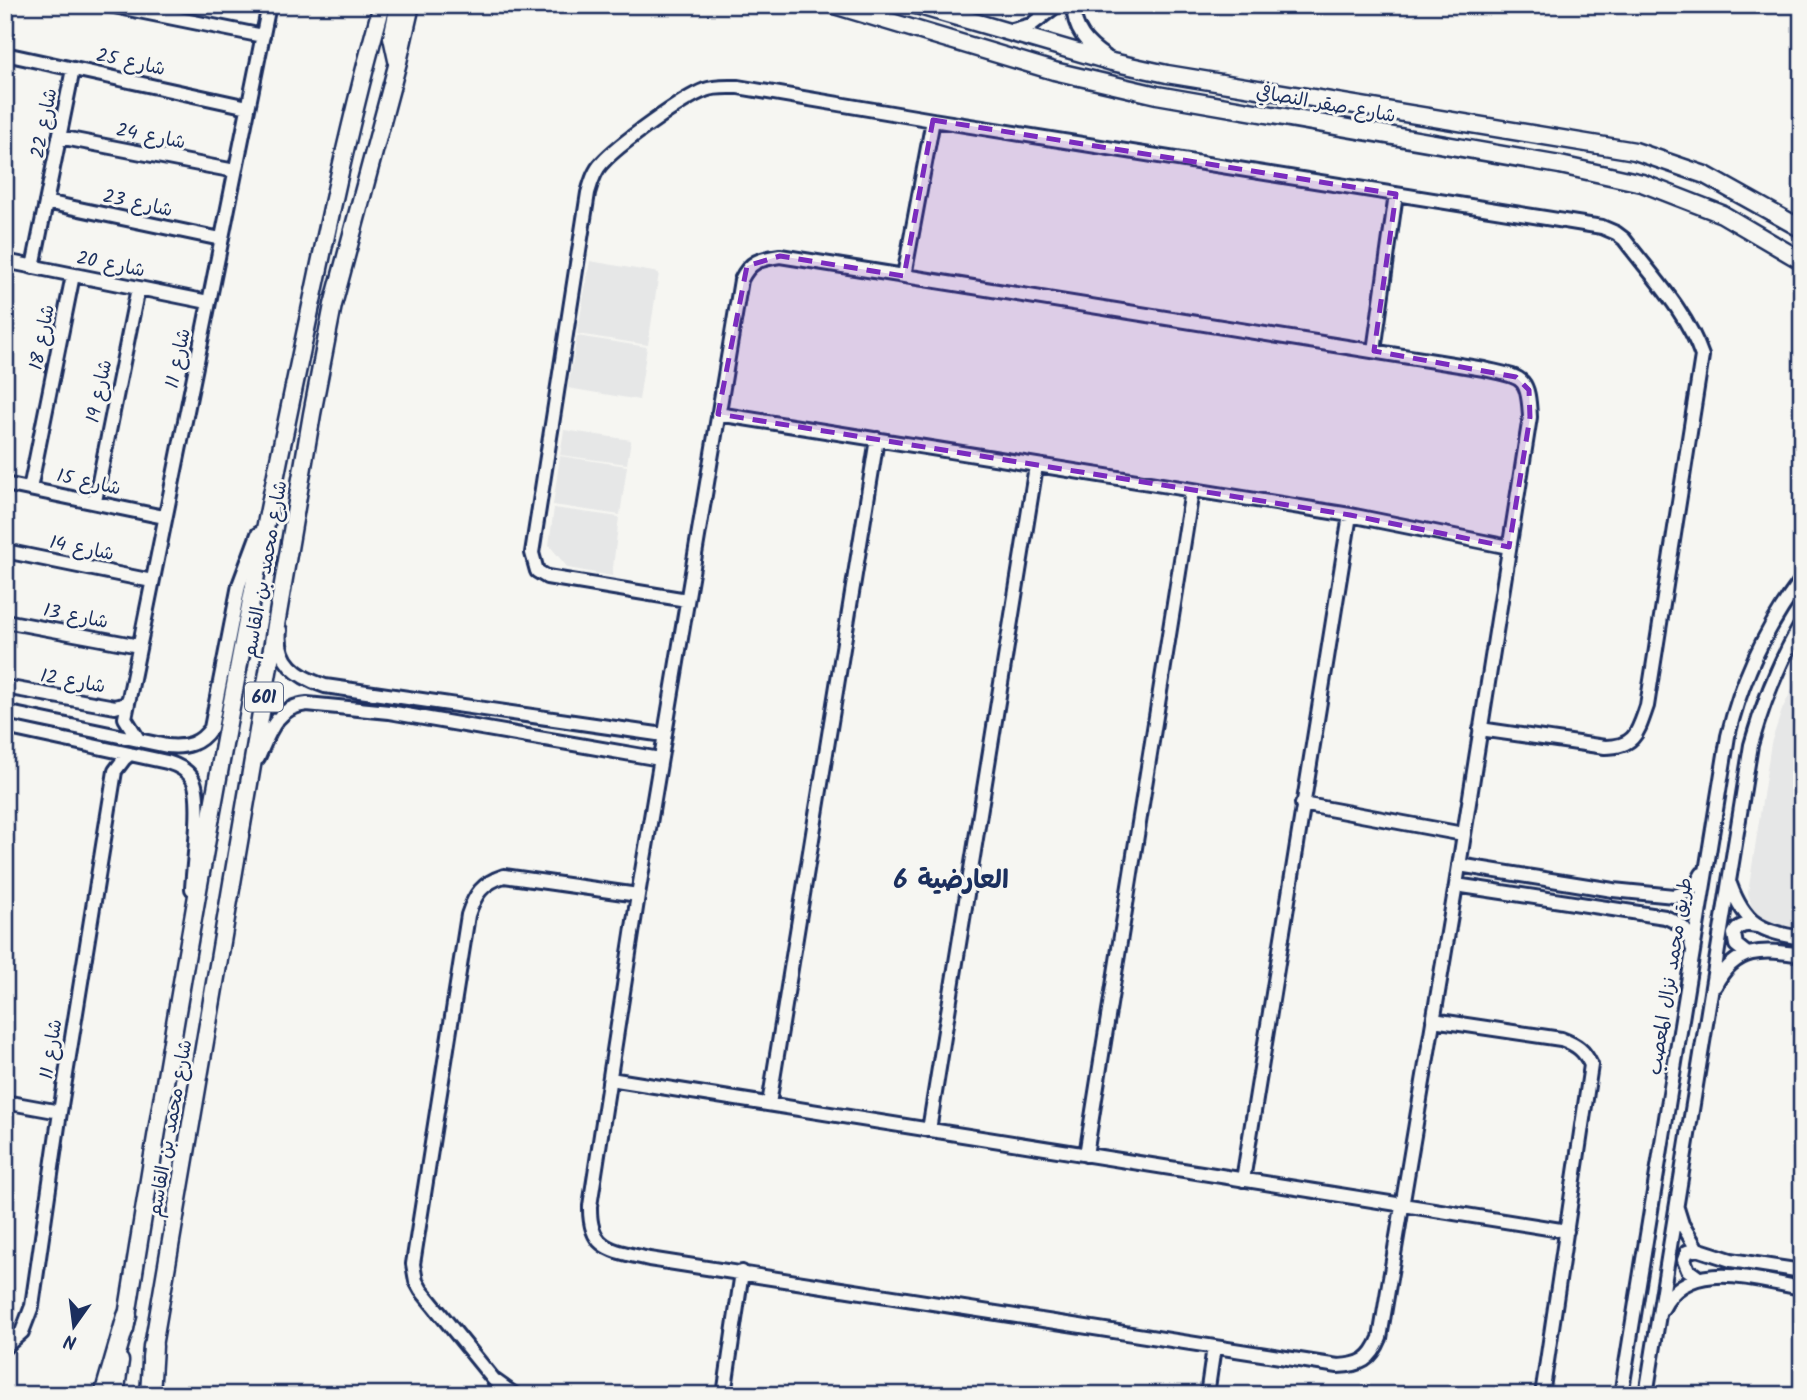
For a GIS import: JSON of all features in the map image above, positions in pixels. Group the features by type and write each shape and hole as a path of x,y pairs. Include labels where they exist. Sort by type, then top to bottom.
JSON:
{"highway":[{"path":"104,1395 127,1316"},
{"path":"150,1395 153,1346"}],"main road":[{"path":"372,41 377,5"},
{"name":"شارع محمد بن القاسم","path":"115,1395 191,937 270,504 346,144 382,5"},
{"path":"398,62 392,37 399,5"},
{"name":"شارع محمد بن القاسم","path":"145,1395 312,414 333,305 411,5"},
{"path":"398,62 410,44 421,5"},
{"name":"شارع صقر النصافي","path":"834,5 1054,71 1157,96 1560,165 1642,183 1722,214 1802,261"},
{"name":"شارع صقر النصافي","path":"916,5 1112,62 1167,74 1635,151 1705,175 1802,229"},
{"path":"333,305 322,311 316,304 346,178 346,144"}],"street":[{"path":"109,5 263,36"},
{"name":"شارع 11","path":"125,718 269,5"},
{"path":"1003,32 1031,25 1057,5"},
{"path":"1073,5 1076,25 1085,42 1112,62"},
{"name":"شارع 25","path":"5,54 248,107"},
{"name":"شارع 22","path":"33,267 73,69"},
{"path":"687,600 547,577 537,571 532,553 588,193 600,164 691,96 708,89 738,87 1585,224 1616,233 1624,239 1678,310 1696,338 1702,356 1647,706 1638,731 1631,741 1620,747 1480,729"},
{"path":"904,276 933,120"},
{"name":"شارع 24","path":"59,137 235,171"},
{"path":"1374,351 1396,194"},
{"name":"شارع 23","path":"46,202 221,239"},
{"path":"780,256 904,276 1484,369 1516,377 1529,390 1530,417 1404,1205 1380,1338 1374,1353 1359,1364 1338,1366 639,1256 605,1246 593,1237 589,1224 590,1206 638,895 741,280 747,266 758,259 780,256"},
{"name":"شارع 20","path":"5,261 208,302"},
{"name":"شارع 18","path":"30,489 73,275"},
{"name":"شارع 19","path":"95,501 138,288"},
{"path":"312,414 279,636 282,653 291,669 308,681 325,686 664,735"},
{"path":"718,414 1350,515 1509,547"},
{"path":"769,1104 877,439"},
{"path":"929,1130 1036,466"},
{"name":"شارع 15","path":"5,484 164,517"},
{"path":"1086,1155 1192,491"},
{"path":"5,712 178,747 199,741 211,728 239,585 270,504"},
{"path":"1243,1180 1350,515"},
{"name":"شارع 14","path":"5,551 152,581"},
{"name":"طريق محمد نزال المعصب","path":"1621,1395 1722,765 1735,704 1771,624 1802,579"},
{"name":"شارع 13","path":"5,621 139,646"},
{"path":"1646,1395 1751,746 1776,672 1802,623"},
{"path":"325,686 318,688 315,693 320,704 325,705"},
{"name":"شارع 12","path":"5,687 115,707 126,704 129,697"},
{"path":"252,772 273,723 281,713 296,705 325,705 389,712 660,759"},
{"path":"90,745 87,737 125,718 150,750 144,757"},
{"path":"5,727 177,765 187,772 194,781 197,804 191,937"},
{"path":"104,748 115,771"},
{"path":"115,771 130,754"},
{"name":"شارع 11","path":"5,1347 22,1332 32,1306 115,771"},
{"path":"1302,804 1463,834"},
{"path":"1459,865 1613,890 1674,896 1688,892 1697,883 1706,866"},
{"path":"515,1395 501,1387 488,1373 421,1290 413,1264 468,915 482,886 504,876 638,895"},
{"path":"1729,883 1741,910 1756,926"},
{"path":"1456,885 1650,913 1674,920 1687,932 1693,952"},
{"path":"1610,907 1613,890"},
{"path":"1746,953 1736,945 1734,934 1744,925 1802,938"},
{"path":"1710,996 1723,972 1746,953 1773,951 1802,955"},
{"path":"1433,1020 1561,1039 1576,1044 1586,1053 1591,1065 1542,1395"},
{"path":"610,1079 1567,1231"},
{"path":"5,1102 60,1112"},
{"path":"1677,1206 1682,1224 1697,1249 1715,1257 1802,1271"},
{"path":"1697,1249 1687,1252 1684,1260 1688,1270 1699,1278"},
{"path":"724,1395 742,1272"},
{"path":"1658,1318 1668,1298 1676,1290 1699,1278 1724,1277 1802,1288"},
{"path":"1206,1395 1214,1347"}],"highlighted area":[{"path":"933,120 1396,194 1374,351 1516,377 1529,390 1530,417 1509,547 1350,515 718,414 747,266 780,256 904,276"}],"shaded area":[{"path":"590,261 659,273 648,345 577,334"},
{"path":"577,336 647,347 639,400 568,388"},
{"path":"564,430 631,440 627,464 560,455"},
{"path":"560,456 627,466 620,515 553,505"},
{"path":"554,508 619,517 612,576 568,568 549,545"},
{"path":"1802,668 1802,928 1763,919 1752,908 1748,893 1771,743 1782,710"}],"district":[{"name":"العارضية 6","path":"951,879"}]}
